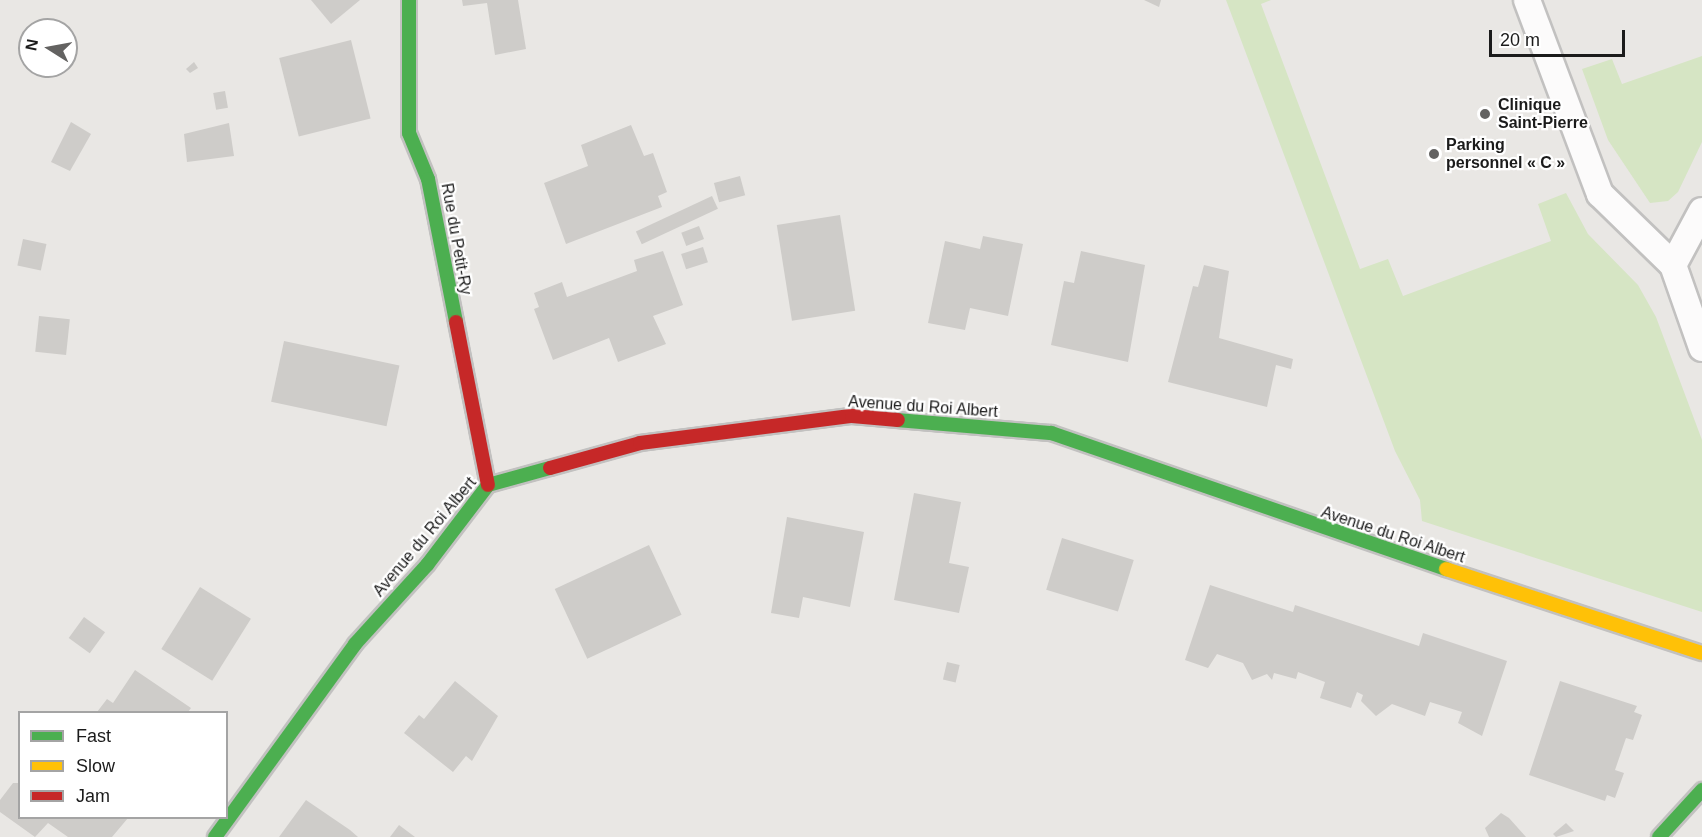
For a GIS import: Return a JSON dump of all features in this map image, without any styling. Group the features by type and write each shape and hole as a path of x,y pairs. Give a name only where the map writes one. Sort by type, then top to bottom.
{"main road":[{"name":"Rue du Petit-Ry","path":"409,0 409,133 428,179 488,484"},
{"name":"Avenue du Roi Albert","path":"228,818 355,644 427,565 488,484 640,443 852,416 1051,433 1314,527 1702,653"},
{"path":"1659,837 1702,790"},
{"name":"Avenue du Roi Albert","path":"214,837 227,819"}],"lane":[{"path":"1527,0 1600,194 1673,265 1702,348"},
{"path":"1673,265 1702,211"}],"green space":[{"path":"1226,0 1271,0 1261,4 1360,269 1388,259 1403,296 1551,241 1538,204 1566,193 1588,234 1638,285 1656,317 1702,440 1702,612 1422,521 1420,500 1395,451"},
{"path":"1702,56 1702,142 1678,192 1668,201 1650,203 1608,140 1582,69 1612,59 1622,84"}],"building":[{"path":"311,0 360,0 331,24"},
{"path":"462,0 518,0 526,49 495,55 487,3 463,6"},
{"path":"1144,0 1161,0 1159,7"},
{"path":"351,40 371,119 299,136 279,58"},
{"path":"194,62 198,68 190,73 186,69"},
{"path":"225,91 228,108 216,110 213,93"},
{"path":"71,122 91,134 70,171 51,162"},
{"path":"229,123 234,156 187,162 184,134"},
{"path":"631,125 644,156 653,153 667,192 658,196 662,207 566,244 544,183 588,166 581,145"},
{"path":"740,176 745,195 719,202 714,183"},
{"path":"712,196 718,209 642,244 636,231"},
{"path":"840,215 855,311 792,321 777,225"},
{"path":"699,226 704,239 686,246 681,233"},
{"path":"983,236 1023,244 1008,316 970,308 965,330 928,323 945,241 980,249"},
{"path":"23,239 46,244 41,270 17,265"},
{"path":"703,247 708,262 686,269 681,254"},
{"path":"663,251 683,305 653,316 666,344 618,362 609,338 553,360 534,309 539,307 534,293 562,282 567,297 637,271 634,260"},
{"path":"1081,251 1145,265 1128,362 1051,345 1064,281 1074,283"},
{"path":"1204,265 1229,271 1219,338 1293,359 1291,369 1276,365 1267,407 1168,382 1193,286 1198,287"},
{"path":"39,316 70,319 66,355 35,352"},
{"path":"284,341 399,366 387,426 271,402"},
{"path":"914,493 961,502 949,563 969,567 959,613 894,600"},
{"path":"787,517 864,532 850,607 803,597 799,618 771,613"},
{"path":"1062,538 1134,560 1118,612 1046,590"},
{"path":"649,545 682,615 587,659 555,589"},
{"path":"1210,585 1293,612 1295,605 1419,646 1423,633 1507,661 1482,736 1458,723 1462,712 1430,702 1425,716 1392,704 1376,716 1361,701 1363,695 1357,692 1351,708 1320,698 1325,682 1298,672 1296,679 1274,673 1272,680 1267,674 1252,680 1243,663 1217,654 1208,668 1185,660"},
{"path":"200,587 251,619 212,681 161,649"},
{"path":"84,617 105,632 90,653 69,638"},
{"path":"947,662 960,665 956,682 943,680"},
{"path":"135,670 191,708 189,711 98,711 107,699 113,703"},
{"path":"455,681 498,716 472,761 466,756 453,772 404,733 419,715 424,719"},
{"path":"1560,681 1637,706 1634,712 1642,715 1633,740 1626,738 1615,770 1624,773 1615,798 1607,795 1605,801 1529,775"},
{"path":"13,783 18,783 18,819 127,819 112,837 68,837 48,823 35,837 0,812 0,800"},
{"path":"306,800 350,830 358,837 279,837"},
{"path":"1501,813 1509,818 1526,837 1489,837 1485,828"},
{"path":"1566,823 1574,831 1556,837 1553,834"},
{"path":"399,825 415,837 390,837"}],"traffic: fast":[{"path":"409,0 409,133 428,179 456,322"},
{"path":"898,420 1051,433 1446,569"},
{"path":"215,837 355,644 427,565 488,485 550,468"},
{"path":"1659,837 1702,790"}],"traffic: slow":[{"path":"1446,569 1702,653"}],"traffic: jam":[{"path":"456,322 488,485"},
{"path":"550,468 640,443 852,416 898,420"}],"place":[{"name":"Clinique Saint-Pierre","path":"1485,114"},
{"name":"Parking personnel « C »","path":"1434,154"}]}
